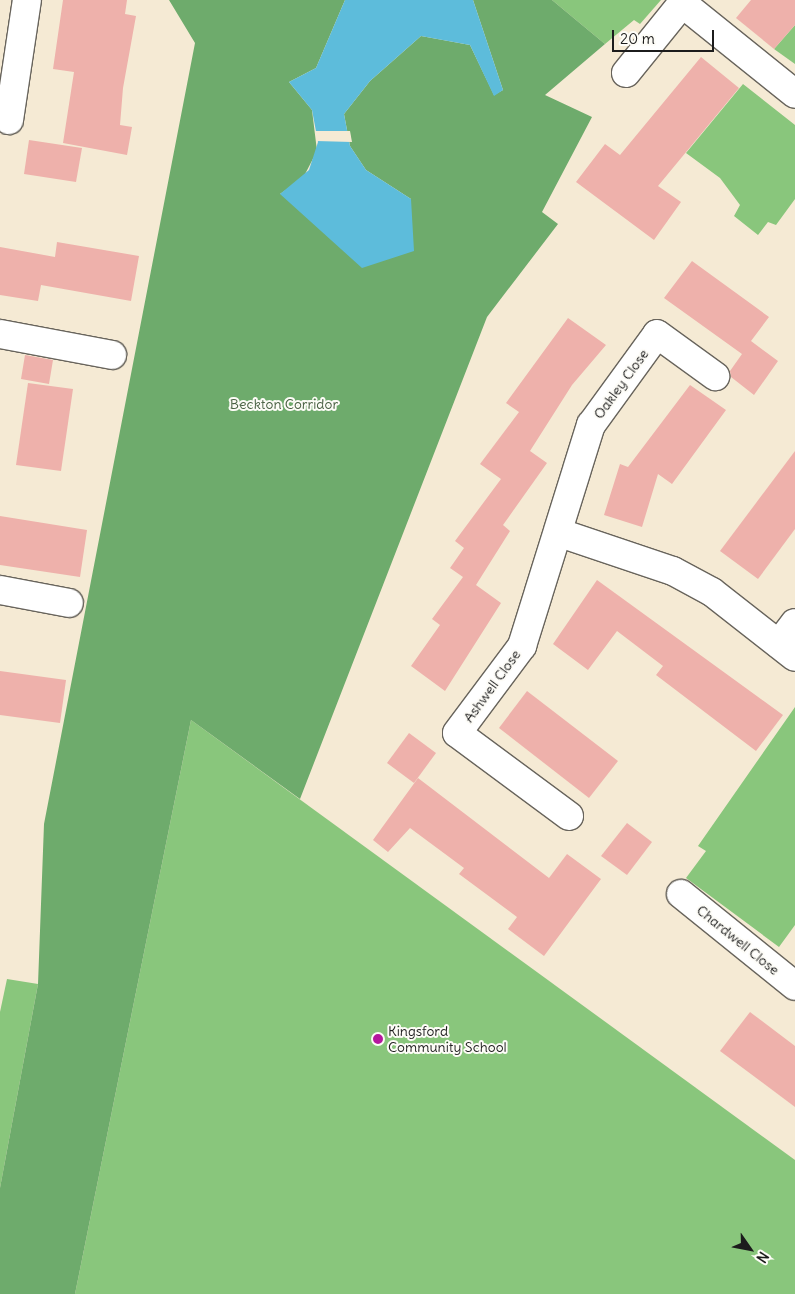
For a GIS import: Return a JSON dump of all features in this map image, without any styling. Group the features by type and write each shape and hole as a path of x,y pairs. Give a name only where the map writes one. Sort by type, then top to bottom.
{"street":[{"path":"9,120 10,40 27,0"},
{"path":"626,73 684,2 795,94"},
{"path":"0,334 112,355"},
{"name":"Oakley Close","path":"560,533 592,425 657,334 716,376"},
{"path":"560,533 673,570 712,592 790,642"},
{"name":"Ashwell Close","path":"560,533 522,646 457,733 568,816"},
{"path":"0,590 69,603"},
{"name":"Chardwell Close","path":"681,894 795,986"}],"green space":[{"name":"Beckton Corridor","path":"169,0 345,0 316,68 289,82 312,110 317,151 303,178 280,194 411,199 366,170 350,146 344,114 370,81 421,36 470,45 494,95 503,90 473,0 552,0 605,44 545,95 592,117 542,212 558,224 487,317 300,799 191,720 75,1294 0,1294 0,1188 38,984 44,824 195,43"},
{"path":"552,0 661,0 640,24 634,20 605,44"},
{"path":"795,25 795,64 774,49"},
{"path":"743,84 795,125 795,199 776,225 768,222 758,235 734,216 740,205 720,178 686,153"},
{"path":"795,707 795,925 779,947 686,878 706,851 698,846"},
{"name":"Kingsford Community School","path":"191,720 795,1160 795,1294 75,1294"},
{"path":"7,979 38,984 0,1188 0,1012"}],"water":[{"path":"345,0 473,0 503,90 494,96 470,45 421,36 370,81 344,114 350,146 366,170 411,199 414,251 362,268 280,194 309,170 318,142 312,110 289,82 316,68"}],"pier":[{"path":"316,131 350,131 352,142 316,141"}],"building":[{"path":"63,0 127,0 125,14 136,16 123,88 120,125 132,127 127,155 63,143 74,72 53,69"},
{"path":"751,0 795,0 795,25 774,49 736,18"},
{"path":"701,57 739,88 658,186 681,202 654,240 576,182 605,144 620,155"},
{"path":"29,140 82,148 76,182 24,174"},
{"path":"57,242 139,256 131,301 41,285 38,301 0,295 0,247 55,257"},
{"path":"692,261 769,317 751,341 778,361 754,395 731,377 730,371 742,354 664,298"},
{"path":"568,318 606,345 572,385 530,451 547,463 503,525 510,531 476,585 501,603 445,691 411,666 440,625 432,619 463,577 450,568 464,548 455,541 501,479 480,464 519,412 506,403"},
{"path":"25,355 53,360 49,384 21,379"},
{"path":"28,383 73,389 61,471 16,465"},
{"path":"690,385 726,410 672,484 658,474 642,527 604,515 620,464 628,467"},
{"path":"795,451 795,529 758,579 720,551"},
{"path":"0,516 87,530 80,577 0,565"},
{"path":"597,580 783,715 756,751 656,675 663,666 617,631 588,670 553,644"},
{"path":"0,671 66,680 60,723 0,715"},
{"path":"527,691 618,761 589,798 499,728"},
{"path":"409,733 436,753 414,783 387,763"},
{"path":"418,778 549,878 567,854 601,879 544,956 508,929 517,917 459,874 464,868 410,828 388,852 373,840"},
{"path":"627,823 652,842 627,875 601,856"},
{"path":"750,1012 795,1046 795,1107 720,1051"}],"place":[{"name":"Kingsford Community School","path":"378,1039"}]}
